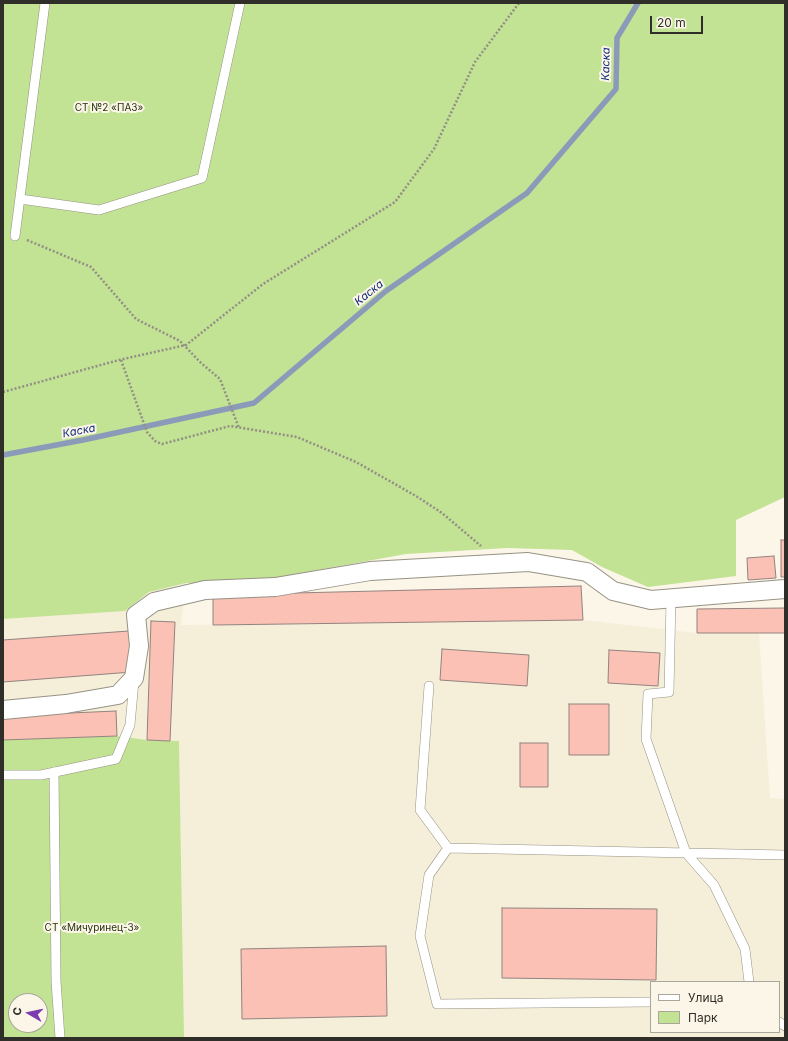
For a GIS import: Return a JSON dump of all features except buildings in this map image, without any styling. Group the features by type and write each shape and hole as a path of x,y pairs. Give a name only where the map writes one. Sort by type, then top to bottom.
{"street":[{"path":"3,710 66,704 118,695 134,678 139,646 136,615 154,602 205,590 275,587 370,571 528,562 587,572 613,591 651,600 785,589"}],"lane":[{"path":"15,236 45,3"},
{"path":"20,199 99,210 202,178 240,3"},
{"path":"671,598 668,692 648,694 646,739 686,853 714,885 745,949 749,981"},
{"path":"3,775 40,775 116,759 130,725 134,678"},
{"path":"429,686 420,810 448,848"},
{"path":"54,772 56,981 60,1038"},
{"path":"448,848 785,855"},
{"path":"448,848 429,875 420,936 437,1004 650,1002"}],"path":[{"path":"3,392 121,360 184,345 263,284 395,202 434,149 475,62 520,3"},
{"path":"15,236 91,267 136,320 180,341 201,363 220,379 239,428"},
{"path":"121,360 147,432 155,441 162,444 230,426 297,437 356,462 416,496 442,513 501,563"}],"shaded area":[{"path":"186,583 181,625 583,620 697,633 759,633 770,798 785,799 785,1038 184,1038 179,741 147,740 117,736 3,740 3,619 124,611 149,592"}],"green space":[{"name":"СТ №2 «ПАЗ»","path":"3,3 785,3 785,497 736,520 736,576 648,587 602,567 572,550 507,548 406,554 251,582 186,583 149,592 125,611 3,619"},
{"name":"СТ «Мичуринец-3»","path":"117,736 147,740 179,741 184,1038 3,1038 3,740"}],"waterway":[{"name":"Каска","path":"3,455 83,440 254,403 386,291 527,193 616,89 617,38 638,3"}]}
